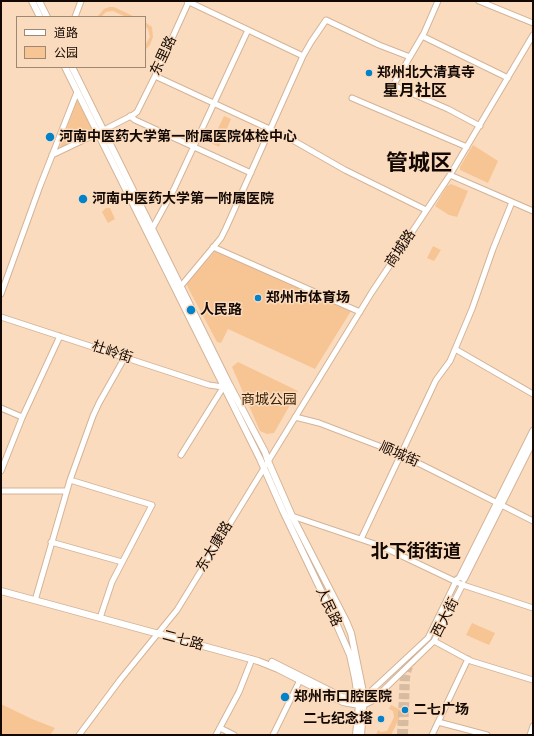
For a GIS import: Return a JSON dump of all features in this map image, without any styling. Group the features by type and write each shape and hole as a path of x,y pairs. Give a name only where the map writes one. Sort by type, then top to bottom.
{"main road":[{"path":"32,1 40,16"},
{"path":"39,1 46,16"},
{"name":"人民路","path":"65,68 181,286 329,607 350,655 361,697"},
{"name":"人民路","path":"72,68 100,132 226,386 265,452 292,516 343,615 351,633 361,697"},
{"name":"西大街","path":"461,582 533,431"},
{"name":"西大街","path":"499,503 533,441"},
{"name":"二七路","path":"1,588 101,615 159,633 269,660 342,697 361,697"},
{"name":"二七路","path":"1,591 252,659 278,669 343,702 361,705"},
{"path":"361,697 361,735"},
{"path":"356,735 361,705"}],"street":[{"path":"75,16 81,1"},
{"path":"188,1 303,56"},
{"name":"东里路","path":"52,155 137,112 155,76 188,1"},
{"path":"438,1 422,36 395,83 395,86 448,109 480,126"},
{"path":"480,1 533,23"},
{"path":"181,286 221,238 227,227 303,56 326,20 410,57"},
{"path":"152,229 174,189 248,30"},
{"name":"商城路","path":"268,461 360,312 450,175 533,35"},
{"path":"422,36 508,78"},
{"path":"155,76 289,138 345,170 426,210"},
{"path":"1,294 52,155 77,92"},
{"path":"352,98 467,147"},
{"path":"130,116 135,120 252,173"},
{"path":"450,175 533,211"},
{"path":"361,538 436,380 450,361 512,202"},
{"path":"213,247 360,312"},
{"name":"杜岭街","path":"1,317 209,385 226,386"},
{"path":"1,471 22,417 60,336"},
{"path":"455,349 533,394"},
{"path":"36,597 70,480 99,403 125,357"},
{"path":"181,455 226,386"},
{"path":"1,408 22,417"},
{"name":"顺城街","path":"295,417 308,419 400,454 533,521"},
{"name":"东太康路","path":"79,735 120,680 177,610 268,461"},
{"path":"70,480 152,505 112,582 101,615"},
{"path":"1,491 66,491"},
{"path":"292,516 361,538 461,582 533,608"},
{"path":"51,542 122,562"},
{"name":"西大街","path":"361,697 428,638 461,582"},
{"name":"西大街","path":"361,705 372,701 434,641 461,582"},
{"path":"434,641 484,666 533,680"},
{"path":"216,735 239,692 252,659"},
{"path":"432,735 468,659"},
{"path":"273,735 300,680"},
{"path":"438,722 487,735"},
{"path":"530,735 533,726"},
{"path":"220,728 234,735"}],"green space":[{"path":"114,7 133,16 124,16 113,11 106,12 102,16 98,16 104,9"},
{"path":"146,23 152,27 153,37 150,45 146,49 146,43 150,37 146,27"},
{"path":"77,100 94,133 59,150"},
{"path":"224,116 231,119 219,147 211,143"},
{"path":"473,145 498,161 488,183 460,170 460,167"},
{"path":"451,184 468,191 457,217 449,215 435,206 447,186"},
{"path":"106,208 110,208 115,219 108,223 102,212"},
{"path":"433,246 441,250 434,261 427,258"},
{"name":"郑州市体育场","path":"219,250 351,311 315,369 228,329 221,343 217,342 186,284 215,251"},
{"name":"商城公园","path":"238,362 298,391 274,433 267,434 260,431 232,367"},
{"path":"472,623 495,633 489,645 466,635"},
{"path":"1,704 55,728 50,735 1,735"},
{"path":"391,705 403,711 391,735 376,735 378,730 381,732 387,731 394,717 393,711 389,709"}],"tunnel":[{"path":"400,735 403,673 406,664 413,654"},
{"path":"405,735 407,678 409,669 413,662"}],"place":[{"name":"郑州北大清真寺","path":"369,73"},
{"name":"河南中医药大学第一附属医院体检中心","path":"50,137"},
{"name":"河南中医药大学第一附属医院","path":"83,199"},
{"name":"郑州市体育场","path":"258,298"},
{"name":"人民路","path":"191,310"},
{"name":"郑州市口腔医院","path":"285,697"},
{"name":"二七广场","path":"405,710"},
{"name":"二七纪念塔","path":"381,719"}],"district":[{"name":"星月社区","path":"415,92"},
{"name":"管城区","path":"419,164"},
{"name":"北下街街道","path":"416,552"}]}
